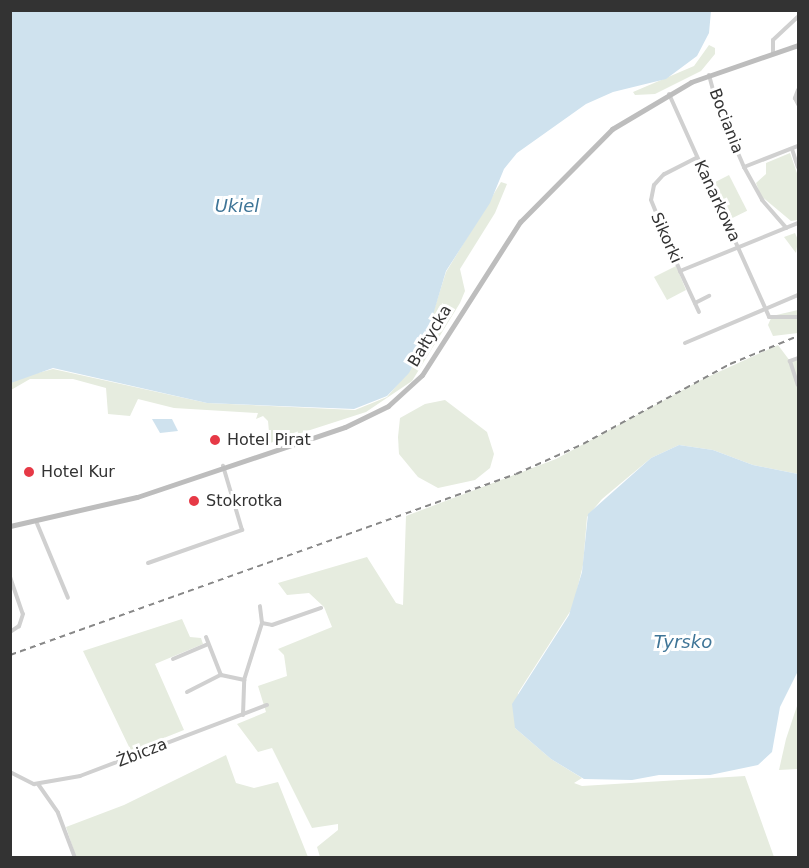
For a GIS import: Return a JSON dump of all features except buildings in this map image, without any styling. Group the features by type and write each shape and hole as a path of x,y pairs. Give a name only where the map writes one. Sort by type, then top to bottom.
{"main road":[{"name":"Bałtycka","path":"10,526 127,500 352,424 406,393 422,375 520,222 612,129 669,93 709,74 798,45"}],"street":[{"path":"772,53 773,40 798,17"},
{"name":"Bociania","path":"709,74 717,104 744,167 762,200 786,228"},
{"path":"798,90 795,98 798,104"},
{"name":"Kanarkowa","path":"669,93 764,308"},
{"name":"Bociania","path":"744,167 798,146"},
{"path":"792,149 798,167"},
{"name":"Sikorki","path":"696,158 664,174 654,185 651,200 699,312"},
{"name":"Sikorki","path":"680,271 798,223"},
{"path":"685,343 798,295"},
{"path":"695,303 709,296"},
{"path":"764,308 776,320 798,317"},
{"path":"798,358 790,361 798,385"},
{"path":"148,563 242,530 223,466"},
{"path":"36,521 68,598"},
{"path":"10,633 19,626 23,614 11,581"},
{"path":"243,714 244,680 262,623 260,606"},
{"path":"262,623 272,625 321,608"},
{"path":"206,637 221,675"},
{"path":"173,659 208,644"},
{"path":"187,692 221,675 244,680"},
{"name":"Żbicza","path":"38,784 80,777 267,705"},
{"path":"10,772 38,784 58,813 75,858"}],"shaded area":[{"path":"709,45 715,48 715,54 701,71 655,94 635,95 633,92 694,66"},
{"path":"790,153 798,176 798,220 791,221 761,196 756,183 766,174 766,163"},
{"path":"729,175 747,211 732,218 714,183"},
{"path":"501,182 507,184 495,213 460,269 465,291 460,303 412,381 366,412 270,443 268,421 263,416 256,419 258,413 174,408 138,399 130,416 108,414 106,388 73,379 30,379 11,390 10,384 18,378 53,369 207,403 355,410 387,397 418,360 446,272"},
{"path":"795,233 798,240 796,253 784,237"},
{"path":"676,266 686,290 667,300 654,277"},
{"path":"798,310 798,333 773,336 768,325 772,316"},
{"path":"778,345 790,361 798,358 798,474 753,465 713,450 679,445 651,458 602,499 587,517 583,565 573,607 518,693 515,728 551,759 582,778 574,783 582,786 745,776 774,857 320,857 317,847 338,830 338,824 312,828 272,748 258,752 237,724 266,712 258,686 287,676 284,655 278,649 332,627 324,607 309,593 287,595 278,583 367,557 396,603 403,605 406,516 556,459 701,380"},
{"path":"445,400 487,432 494,454 490,468 475,480 438,488 418,477 399,454 398,437 400,418 425,404"},
{"path":"182,619 190,637 201,638 203,644 155,664 184,730 131,751 83,651"},
{"path":"798,703 798,769 779,770 786,739"},
{"path":"226,755 236,783 254,788 278,782 308,857 76,857 66,827 124,805"}],"water":[{"name":"Ukiel","path":"11,10 711,11 709,33 697,56 666,79 613,92 586,104 517,153 504,169 490,203 446,271 424,345 409,373 387,396 354,409 207,403 53,368 11,383"},
{"path":"152,419 172,419 178,431 160,433"},
{"name":"Tyrsko","path":"679,445 713,450 753,465 798,474 798,671 780,707 772,752 758,765 710,775 659,775 632,780 584,779 551,759 515,728 512,704 569,615 582,572 588,514 651,458"}],"railway":[{"path":"10,655 516,474 583,444 730,364 798,336"}],"place":[{"name":"Hotel Pirat","path":"215,440"},
{"name":"Hotel Kur","path":"29,472"},
{"name":"Stokrotka","path":"194,501"}]}
